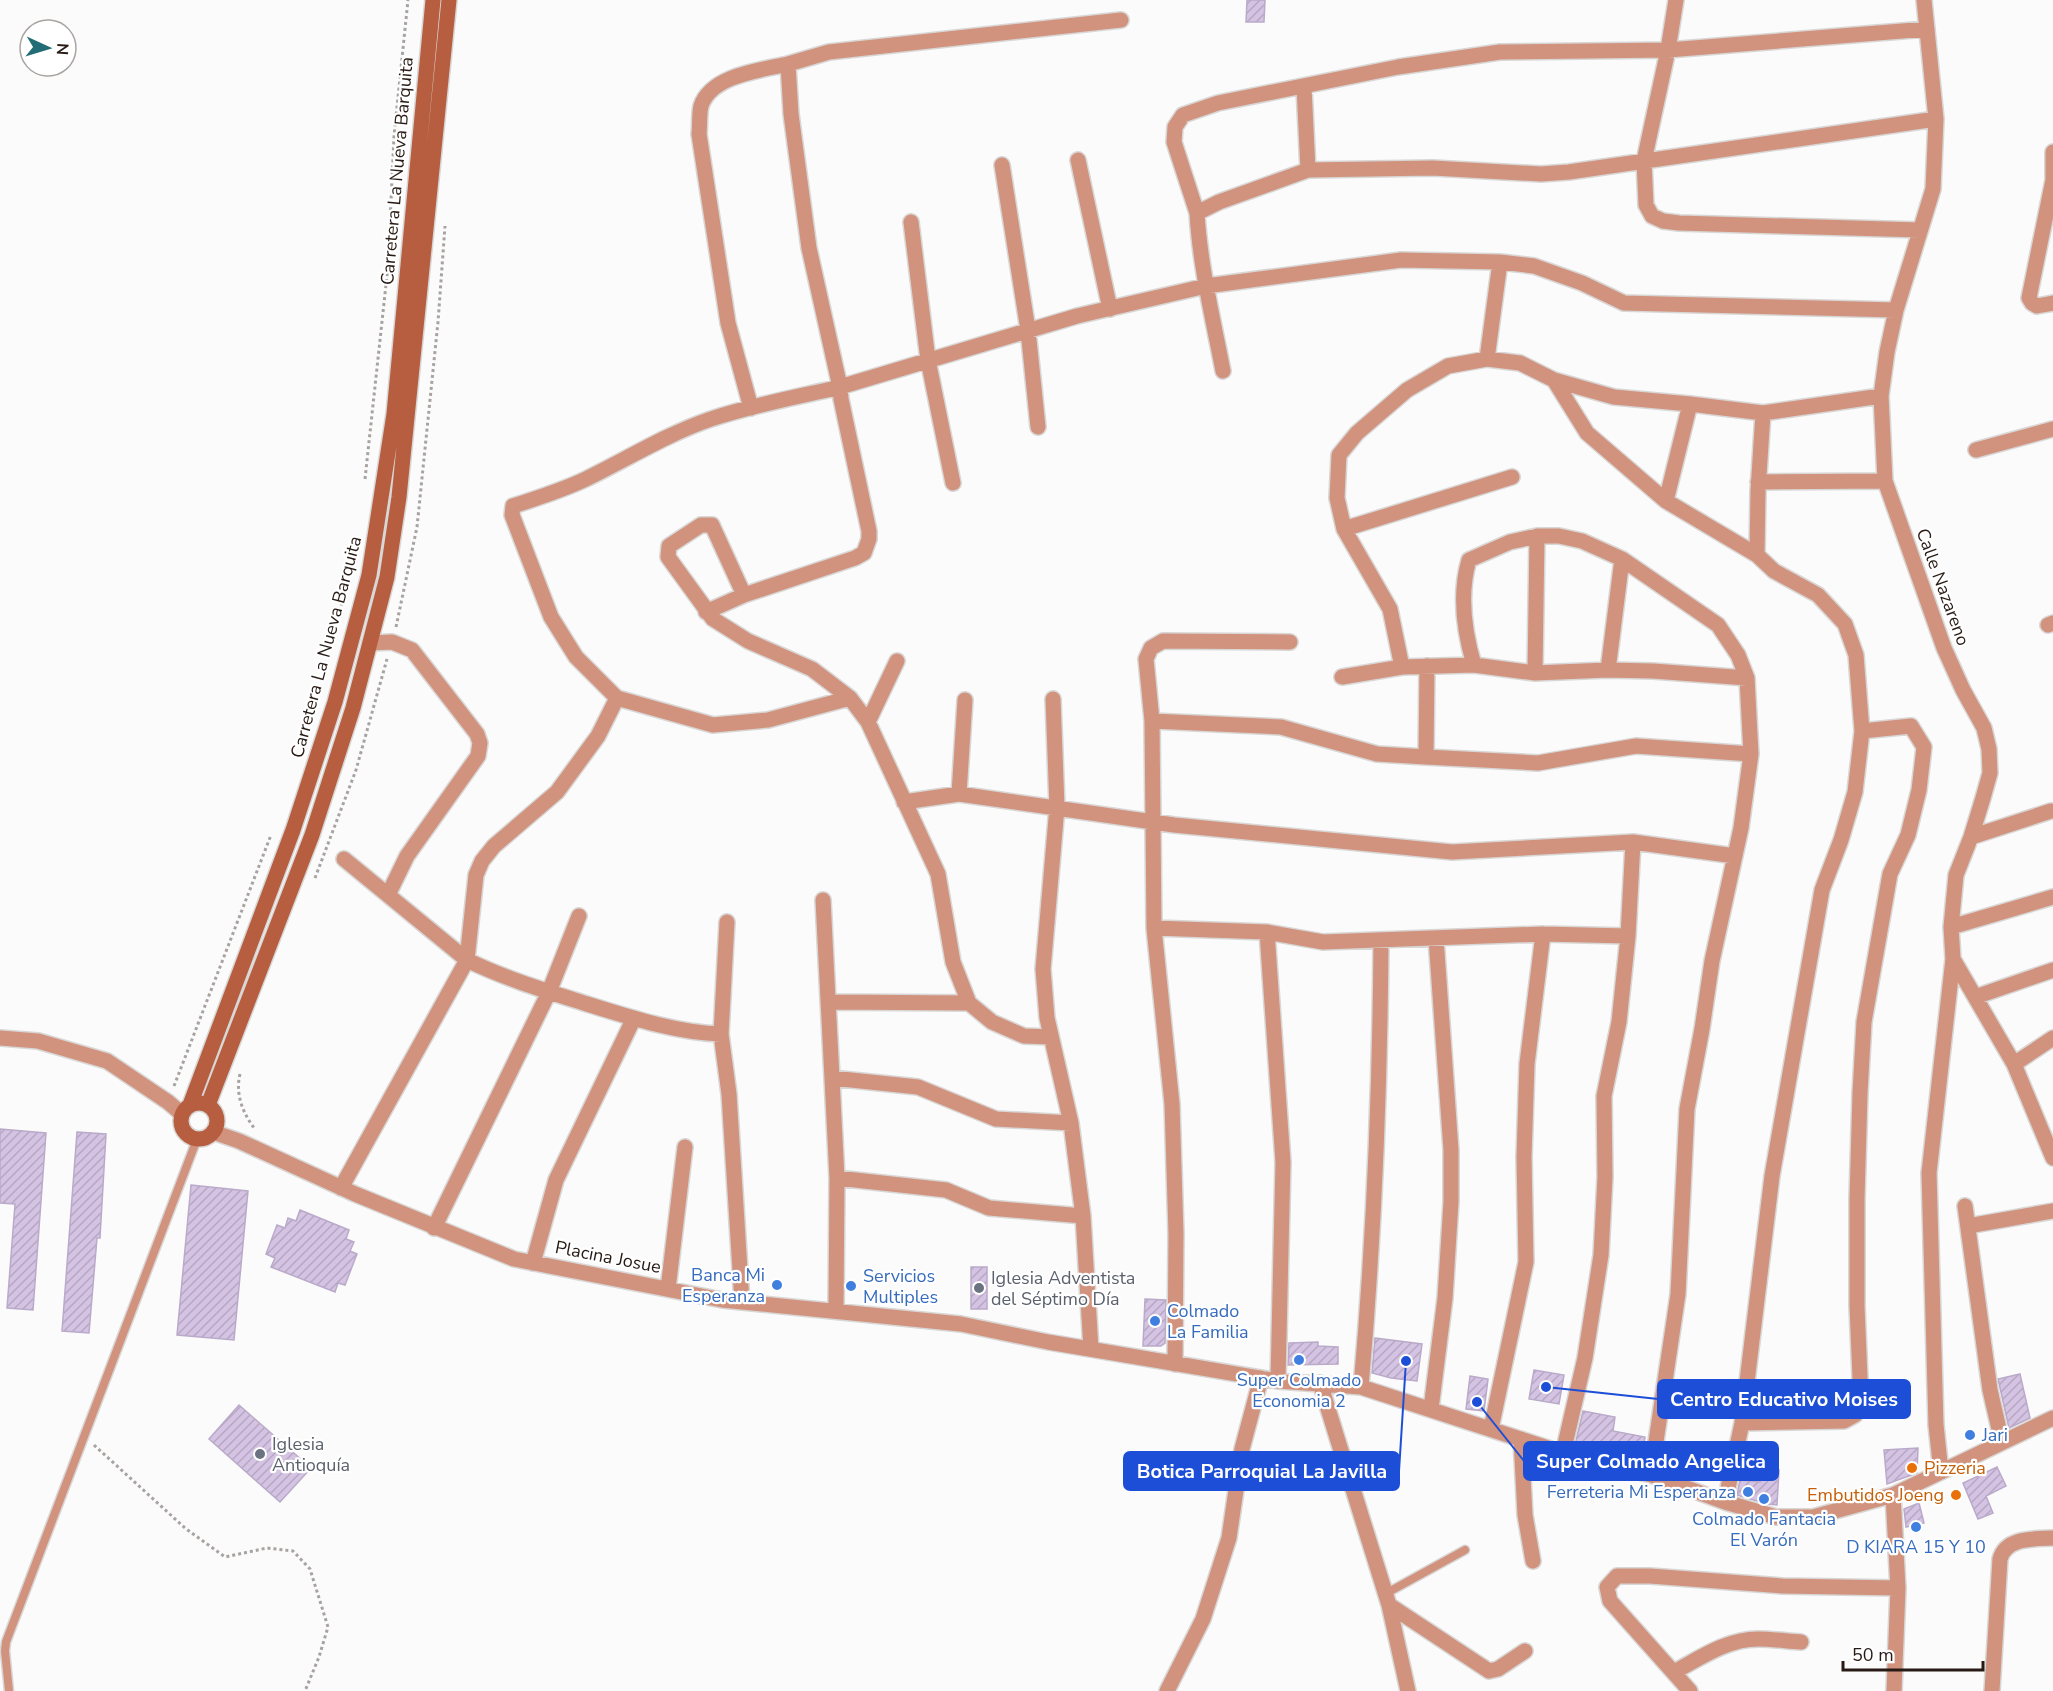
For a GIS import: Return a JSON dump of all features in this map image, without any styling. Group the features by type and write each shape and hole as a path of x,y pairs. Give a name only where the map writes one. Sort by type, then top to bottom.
{"street":[{"name":"Carretera La Nueva Barquita","path":"208,1105 312,835 353,708 387,577 399,497 401,416 433,0"},
{"name":"Carretera La Nueva Barquita","path":"186,1110 293,830 335,702 369,575 401,416 449,0"},
{"path":"1676,0 1668,50 1644,161 1646,205 1652,216 1663,221 1920,230"},
{"name":"Calle Nazareno","path":"1924,0 1936,119 1933,189 1896,310 1881,396 1885,481 1944,648 1984,728 1989,749 1989,773 1971,837 1956,875 1951,927 1953,959 2046,1122 2053,1158"},
{"path":"751,408 728,323 699,134 701,105 708,94 721,83 746,73 829,52 1121,21"},
{"path":"1223,371 1206,286 1197,213 1174,142 1173,133 1183,115 1218,103 1398,67 1500,52 1668,50 1927,29"},
{"path":"706,612 744,595 855,558 864,553 867,547 869,531 809,248 790,114 788,64"},
{"path":"1304,87 1308,170"},
{"path":"1197,213 1218,202 1308,170 1433,168 1541,174 1569,172 1936,119"},
{"path":"2053,152 2053,180 2029,297 2037,306 2053,303"},
{"path":"1078,160 1110,309"},
{"path":"1002,165 1028,330 1038,427"},
{"path":"911,222 928,360 953,483"},
{"path":"850,698 768,720 713,725 617,698 576,657 551,617 512,515 513,506 552,494 710,420 840,387 1028,330 1206,286 1401,260 1500,262 1534,266 1582,283 1624,303 1896,310"},
{"path":"1487,359 1500,262"},
{"path":"1402,667 1390,609 1344,529 1337,498 1339,455 1357,433 1407,390 1448,366 1487,359 1520,363 1554,380 1614,398 1763,413 1881,396"},
{"path":"1554,380 1587,433 1666,501 1757,555 1773,571 1818,596 1845,624 1856,655 1862,731 1856,792 1822,890 1772,1176 1742,1423 1725,1502"},
{"path":"1666,501 1690,404"},
{"path":"1757,555 1758,482 1763,413"},
{"path":"1976,450 2053,429"},
{"path":"1344,529 1512,477"},
{"path":"1758,482 1885,481"},
{"path":"744,595 712,525 701,525 669,546 668,557 713,619 748,641 812,669 850,698 868,722 938,874 953,962 969,1003 992,1023 1024,1036 1051,1037"},
{"path":"1535,673 1537,536"},
{"path":"1474,665 1467,641 1463,600 1464,577 1469,560 1510,542 1537,536 1559,536 1582,541 1622,559 1718,624 1738,655 1747,678 1751,754 1735,856 1712,961 1687,1109 1678,1294 1651,1475"},
{"path":"1608,670 1622,559"},
{"path":"1175,1364 1176,1234 1172,1104 1154,928 1152,721 1146,659 1151,648 1163,641 1290,642"},
{"path":"370,643 392,642 412,650 477,734 480,743 478,756 407,856 388,895"},
{"path":"868,722 897,661"},
{"path":"1342,677 1402,667 1474,665 1535,673 1653,670 1747,678"},
{"path":"1426,757 1427,666"},
{"path":"341,1188 467,960 476,875 483,861 494,846 557,792 598,735 617,698"},
{"path":"1053,699 1058,807 1043,969 1047,1018 1071,1123 1083,1216 1090,1349"},
{"path":"959,794 965,700"},
{"path":"1152,721 1281,727 1377,754 1426,757 1538,763 1636,746 1751,754"},
{"path":"1742,1423 1844,1421 1855,1415 1861,1402 1857,1306 1857,1199 1864,1022 1890,874 1908,835 1924,747 1911,726 1862,731"},
{"path":"904,802 959,794 1174,825 1452,852 1633,842 1735,856"},
{"path":"1971,837 2051,811"},
{"path":"1563,1453 1585,1358 1601,1255 1605,1177 1604,1096 1618,1023 1628,936 1633,842"},
{"path":"344,859 467,960 516,981 634,1018 721,1034"},
{"path":"1951,927 2053,897"},
{"path":"823,900 837,1178 836,1311"},
{"path":"435,1228 549,992 579,916"},
{"path":"727,922 721,1034 729,1094 742,1302"},
{"path":"1154,928 1267,932 1323,942 1543,934 1628,936"},
{"path":"1267,932 1283,1162 1278,1381"},
{"path":"1491,1430 1526,1262 1524,1157 1527,1064 1543,934"},
{"path":"1431,1409 1444,1298 1451,1202 1450,1150 1436,938"},
{"path":"1361,1387 1371,1252 1380,1034 1381,940"},
{"path":"1941,1472 1936,1425 1929,1173 1953,959"},
{"path":"1975,997 2053,970"},
{"path":"829,1002 969,1003"},
{"path":"533,1263 556,1180 634,1018"},
{"path":"0,1038 38,1041 107,1061 168,1102 186,1110"},
{"path":"2014,1064 2053,1038"},
{"path":"832,1078 918,1087 996,1119 1071,1123"},
{"path":"196,1103 208,1105 213,1109 217,1121 213,1132 206,1138 191,1137 183,1130 181,1120 186,1110 196,1103"},
{"name":"Placina Josue","path":"213,1132 239,1141 435,1228 514,1259 742,1302 962,1324 1090,1349 1278,1381 1361,1387 1563,1453 1651,1475 1725,1502 1776,1516 1813,1517 1893,1495 2053,1418"},
{"path":"668,1289 685,1147"},
{"path":"837,1178 946,1190 989,1208 1083,1216"},
{"path":"1965,1206 1990,1390 2002,1442"},
{"path":"1968,1226 2053,1211"},
{"path":"1167,1691 1203,1619 1229,1538 1242,1449 1261,1378"},
{"path":"1320,1383 1387,1600 1405,1688"},
{"path":"1521,1439 1526,1515 1533,1561"},
{"path":"1893,1495 1898,1588 1894,1691"},
{"path":"1992,1691 2002,1550 2009,1544 2025,1540 2053,1538"},
{"path":"1690,1691 1610,1601 1607,1587 1617,1576 1782,1586 1898,1588"},
{"path":"1387,1600 1490,1671 1498,1669 1525,1651"},
{"path":"1674,1672 1721,1646 1737,1642 1756,1638 1801,1642"}],"lane":[{"path":"9,1691 6,1641 197,1139"},
{"path":"1387,1600 1465,1550"}],"path":[{"path":"365,481 388,266 394,136 408,0"},
{"path":"313,885 356,770 392,642 417,527 429,419"},
{"path":"335,630 356,546"},
{"path":"168,1102 273,829"},
{"path":"241,1068 237,1083 239,1097 252,1125 259,1134"},
{"path":"84,1436 185,1528 225,1557 267,1548 293,1551 310,1569 328,1627 305,1691"}],"building":[{"path":"1247,0 1265,0 1264,22 1246,22"},
{"path":"0,1129 46,1133 33,1310 7,1308 15,1204 0,1203"},
{"path":"77,1132 106,1134 100,1238 97,1238 89,1333 62,1331"},
{"path":"191,1185 248,1191 234,1340 177,1335"},
{"path":"300,1210 349,1230 346,1239 354,1242 350,1251 357,1254 345,1285 338,1283 335,1292 271,1267 275,1258 266,1254 277,1225 285,1228 288,1218 296,1221"},
{"name":"Iglesia Adventista del Séptimo Día","path":"971,1267 987,1267 987,1309 971,1309"},
{"name":"Colmado La Familia","path":"1145,1299 1166,1300 1165,1343 1161,1346 1143,1346"},
{"path":"1375,1338 1422,1344 1417,1381 1372,1373"},
{"path":"1318,1342 1318,1346 1338,1347 1338,1364 1288,1365 1289,1343"},
{"path":"1534,1370 1564,1375 1559,1404 1529,1399"},
{"path":"2020,1374 2030,1418 2009,1428 1998,1379"},
{"path":"1470,1376 1488,1379 1484,1411 1466,1409"},
{"name":"Iglesia Antioquía","path":"239,1405 311,1468 280,1502 209,1439"},
{"path":"1583,1411 1615,1417 1613,1431 1645,1437 1641,1462 1575,1445"},
{"path":"1918,1448 1917,1473 1887,1484 1884,1450"},
{"path":"1997,1467 2006,1486 1986,1496 1993,1513 1978,1519 1963,1483"},
{"path":"1761,1469 1779,1470 1777,1505 1737,1495 1740,1480 1760,1482"},
{"path":"1919,1503 1924,1523 1906,1527 1904,1509"}],"place":[{"name":"Banca Mi Esperanza","path":"777,1285"},
{"name":"Servicios Multiples","path":"851,1286"},
{"name":"Iglesia Adventista del Séptimo Día","path":"979,1288"},
{"name":"Colmado La Familia","path":"1155,1321"},
{"name":"Super Colmado Economia 2","path":"1299,1360"},
{"name":"Botica Parroquial La Javilla","path":"1406,1361"},
{"name":"Centro Educativo Moises","path":"1546,1387"},
{"name":"Super Colmado Angelica","path":"1477,1402"},
{"name":"Jari","path":"1970,1435"},
{"name":"Iglesia Antioquía","path":"260,1454"},
{"name":"Pizzeria","path":"1912,1468"},
{"name":"Ferreteria Mi Esperanza","path":"1748,1492"},
{"name":"Embutidos Joeng","path":"1956,1495"},
{"name":"Colmado Fantacia El Varón","path":"1764,1499"},
{"name":"D KIARA 15 Y 10","path":"1916,1527"}]}
